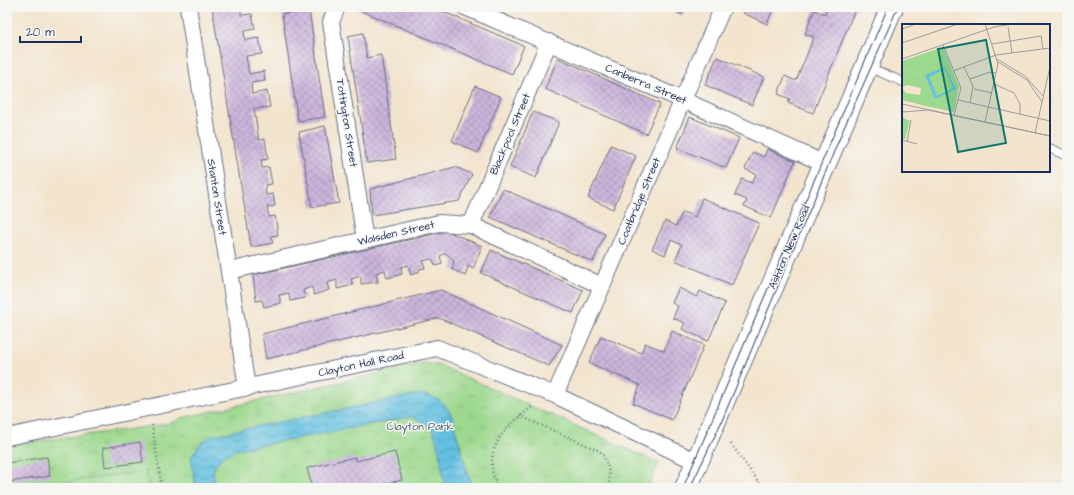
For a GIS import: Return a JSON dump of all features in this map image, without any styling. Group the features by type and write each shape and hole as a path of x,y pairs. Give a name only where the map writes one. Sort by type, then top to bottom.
{"main road":[{"name":"Ashton New Road","path":"686,488 892,7"}],"street":[{"name":"Stanton Street","path":"188,7 247,388"},
{"name":"Tottington Street","path":"337,7 331,22 365,240"},
{"name":"Canberra Street","path":"465,7 683,100 825,164"},
{"name":"Coatbridge Street","path":"552,394 602,286 723,7"},
{"name":"Blackpool Street","path":"471,225 548,42"},
{"name":"Walsden Street","path":"229,271 439,223 471,225 602,286"},
{"name":"Clayton Hall Road","path":"7,437 437,348 552,394 697,462"}],"lane":[{"path":"867,66 902,82"},
{"path":"1050,148 1067,156"}],"path":[{"path":"498,488 492,462 496,443 506,428 520,416 552,394"},
{"path":"149,408 162,488"},
{"path":"520,416 600,451 605,458 610,473 609,488"},
{"path":"731,444 764,488"}],"green space":[{"name":"Clayton Park","path":"424,363 442,366 659,463 648,488 7,488 7,445 154,426 177,421 181,418"},
{"path":"146,471 149,488 28,488 29,487"}],"water":[{"path":"420,394 430,396 442,402 451,414 472,488 445,488 439,450 435,436 432,430 425,424 411,417 235,450 223,457 216,464 213,474 215,488 196,488 191,457 202,442 214,435"}],"building":[{"path":"212,7 250,7 250,9 241,10 241,15 252,14 255,29 244,31 245,40 259,38 262,54 246,56 249,74 264,71 265,81 251,83 252,94 267,91 270,107 254,109 259,140 265,139 268,159 261,160 262,168 269,167 272,184 265,185 266,195 273,194 275,206 267,207 269,217 275,216 278,235 271,236 273,243 251,247"},
{"path":"352,7 432,7 524,46 512,74"},
{"path":"665,7 686,7 682,15"},
{"path":"745,7 774,7 767,24 743,13"},
{"path":"828,7 856,7 813,113 788,103 790,99 778,94 785,76 796,81 814,37 805,34 814,10 825,14"},
{"path":"309,10 325,117 298,121 282,14"},
{"path":"363,33 367,58 381,55 396,159 367,163 348,36"},
{"path":"717,57 764,77 752,105 705,85"},
{"path":"558,58 660,104 646,134 545,89"},
{"path":"475,86 501,97 478,153 452,141"},
{"path":"533,112 559,122 536,178 510,167"},
{"path":"690,117 739,138 726,168 677,148"},
{"path":"325,126 339,203 312,207 299,132"},
{"path":"611,145 636,156 613,209 588,198"},
{"path":"767,149 795,161 771,218 744,206 747,200 735,195 742,179 752,183 756,174 745,169 753,152 764,157"},
{"path":"455,167 472,174 459,201 372,215 370,189"},
{"path":"503,189 605,234 593,262 490,217"},
{"path":"702,198 759,223 732,285 675,260 682,245 671,240 665,255 652,249 665,221 676,226 683,212 695,217"},
{"path":"447,231 482,246 473,269 468,266 465,276 452,269 454,261 446,253 440,256 442,264 436,266 432,259 423,261 425,268 419,269 419,272 411,275 408,265 401,267 402,274 387,278 385,270 376,273 378,282 361,284 361,276 351,279 353,285 337,289 337,280 327,283 329,290 314,295 312,287 303,290 305,298 290,301 289,293 279,295 281,303 264,307 262,300 256,301 253,275"},
{"path":"491,250 583,290 573,313 481,273"},
{"path":"679,288 697,297 700,291 725,303 708,341 682,329 685,323 673,318 678,306 672,303"},
{"path":"441,290 562,345 549,366 439,318 266,359 262,334"},
{"path":"672,331 704,345 672,420 633,403 640,385 589,363 601,336 641,353 645,343 664,351"},
{"path":"140,442 143,462 105,467 103,448"},
{"path":"395,452 402,480 367,488 312,488 307,468 355,457 356,461"},
{"path":"47,457 50,476 8,482 7,463"}],"tram line":[{"path":"683,488 888,7"},
{"path":"690,488 721,423 843,130 898,7"}]}
